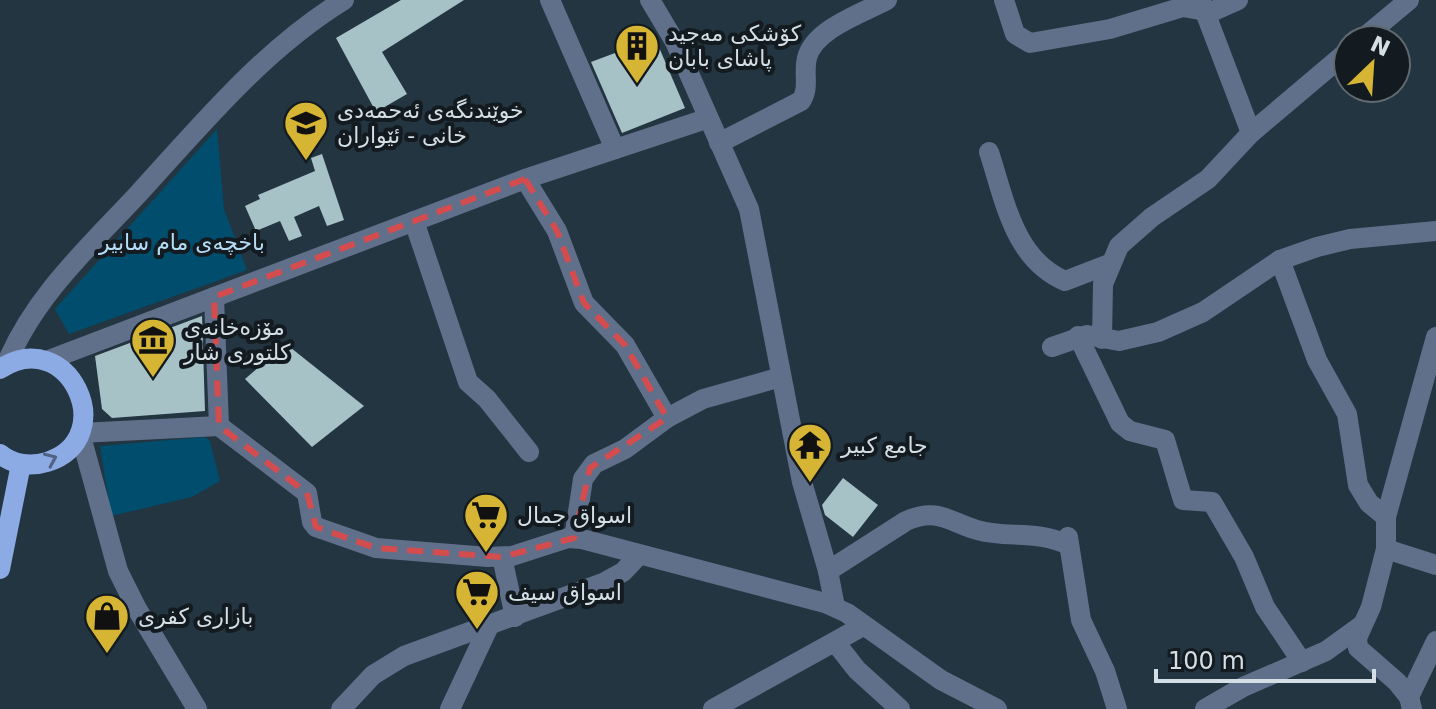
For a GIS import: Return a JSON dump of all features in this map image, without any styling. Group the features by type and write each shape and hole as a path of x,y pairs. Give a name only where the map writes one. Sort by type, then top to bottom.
{"main road":[{"path":"0,454 21,464 39,464 56,459 80,433 84,419 79,390 60,367 33,359 2,367"},
{"path":"0,569 6,518 21,464"}],"street":[{"path":"2,367 42,300 222,103 271,54 344,0"},
{"path":"550,0 615,149"},
{"path":"650,0 675,42 751,218 802,482 828,571 835,607"},
{"path":"719,143 801,101 806,92 806,61 816,41 887,0"},
{"path":"1004,0 1015,34 1030,43 1110,29 1183,7 1203,6 1214,12 1238,0"},
{"path":"1380,24 1409,0"},
{"path":"1203,6 1251,133"},
{"path":"1102,339 1103,284 1109,264 1126,239 1208,179 1251,133 1332,65"},
{"path":"46,361 525,179 706,119"},
{"path":"989,152 1014,230 1029,255 1047,273 1065,281 1109,264"},
{"path":"525,179 557,231 584,303 625,345 667,418"},
{"path":"414,221 468,382 487,399 529,452"},
{"path":"1052,347 1078,336 1127,340 1181,323 1224,299 1280,260 1350,239 1436,231"},
{"path":"1280,260 1317,360 1347,414 1358,485 1369,503 1386,517"},
{"path":"214,297 219,426"},
{"path":"1078,336 1120,423 1130,431 1165,440 1185,501 1205,499 1212,502 1244,557 1258,595 1302,662"},
{"path":"1436,337 1386,517 1386,549 1371,607 1362,625 1358,648 1410,703 1436,641"},
{"path":"574,538 582,485 590,468 640,440 667,418 715,394 781,377"},
{"path":"197,709 118,571 80,433 219,426 307,493 312,522 320,529 384,549 502,557 574,538 835,607 941,680 997,709"},
{"path":"828,571 906,521 920,517 948,516 978,530 1032,533 1068,541 1081,620 1105,671 1117,709"},
{"path":"1386,549 1436,565"},
{"path":"341,709 366,681 396,660 614,578 639,555"},
{"path":"502,557 515,617"},
{"path":"1205,709 1243,687 1326,651 1362,625"},
{"path":"450,709 489,626"},
{"path":"713,709 863,626"},
{"path":"835,642 857,670 900,709"}],"highlighted area":[{"path":"525,179 557,231 584,303 625,345 667,418 590,468 574,538 502,557 376,548 316,527 307,493 219,426 214,297"}],"green space":[{"name":"باخچەی مام سابیر","path":"217,129 224,209 247,270 69,334 55,309"},
{"path":"205,437 210,441 220,481 192,497 111,516 100,446"}],"building":[{"path":"401,0 464,0 382,52 407,94 376,112 336,38"},
{"name":"کۆشکی مەجید پاشای بابان","path":"655,38 685,108 622,133 591,62"},
{"path":"322,154 344,220 327,226 319,206 294,217 302,236 289,241 280,221 256,231 245,206 260,199 258,195 315,171 311,158"},
{"name":"مۆزەخانەی کلتوری شار","path":"202,316 205,411 112,418 102,409 95,356"},
{"path":"286,344 364,406 312,447 245,379"},
{"path":"843,478 878,505 853,537 825,515 822,505"}],"place":[{"name":"کۆشکی مەجید پاشای بابان","path":"637,85"},
{"name":"خوێندنگەی ئەحمەدی خانی - ئێواران","path":"306,162"},
{"name":"مۆزەخانەی کلتوری شار","path":"153,379"},
{"name":"جامع كبير","path":"810,484"},
{"name":"اسواق جمال","path":"486,554"},
{"name":"اسواق سيف","path":"477,631"},
{"name":"بازاری کفری","path":"107,655"}]}
